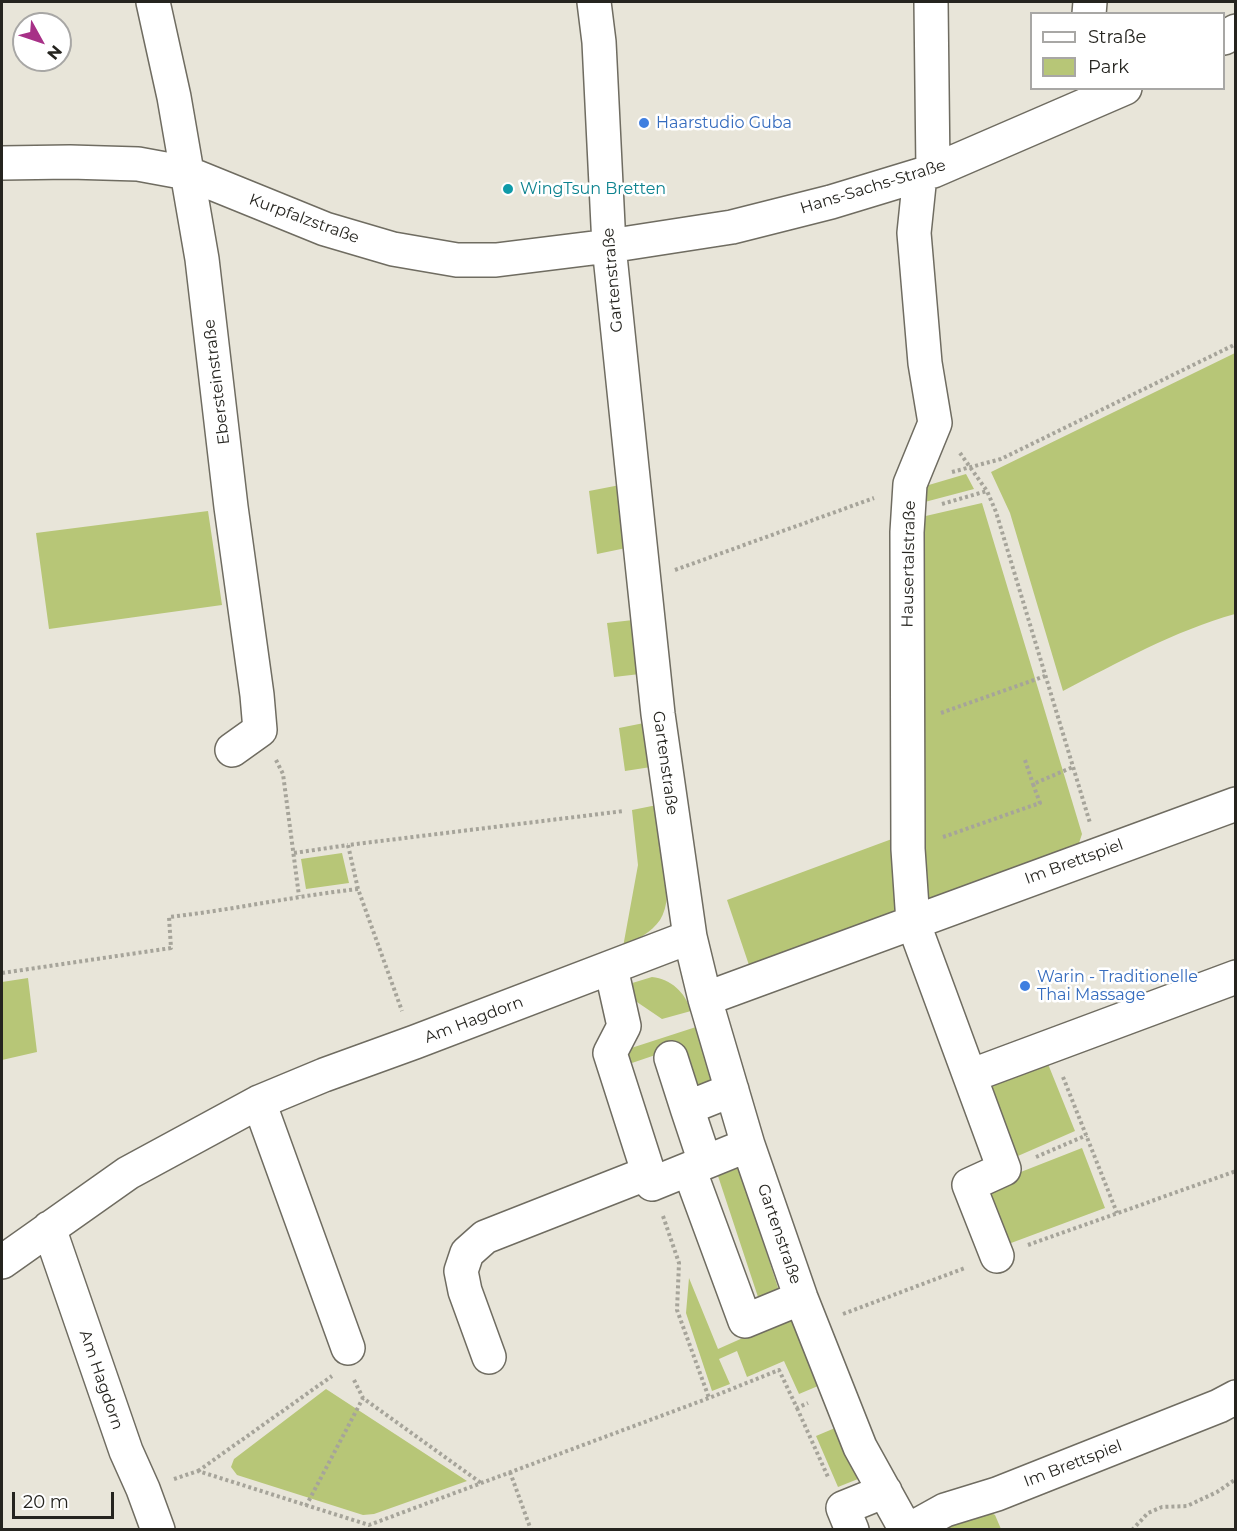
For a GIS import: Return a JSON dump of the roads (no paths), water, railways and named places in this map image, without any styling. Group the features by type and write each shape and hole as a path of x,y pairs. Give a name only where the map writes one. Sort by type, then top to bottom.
{"street":[{"name":"Ebersteinstraße","path":"153,2 174,97 202,259 230,495 256,684 260,730 232,750"},
{"name":"Gartenstraße","path":"594,2 600,65 609,246 658,714 690,937 705,999 748,1145 806,1313 860,1447 907,1530"},
{"name":"Hausertalstraße","path":"913,922 908,849 907,532 910,498 935,423 925,363 914,233 927,173 931,2"},
{"name":"Hans-Sachs-Straße","path":"609,246 732,227 831,202 927,173 1078,99 1116,90"},
{"name":"Kurpfalzstraße","path":"2,162 138,164 186,173 325,230 393,249 457,260 496,260 609,246"},
{"name":"Im Brettspiel","path":"705,999 1236,804"},
{"path":"913,922 1004,1169 969,1185 997,1256"},
{"name":"Am Hagdorn","path":"2,1262 128,1173 259,1102 324,1075 690,937"},
{"path":"611,968 624,1026 610,1053 650,1179"},
{"path":"970,1076 1236,977"},
{"path":"671,1058 687,1108 697,1166 745,1321 806,1313"},
{"path":"687,1108 732,1090"},
{"path":"259,1102 343,1360"},
{"path":"489,1356 465,1291 461,1271 467,1253 485,1237 650,1179 697,1166 748,1145"},
{"name":"Am Hagdorn","path":"49,1228 126,1451 158,1530"},
{"name":"Im Brettspiel","path":"907,1530 945,1510 997,1494 1219,1406 1236,1397"},
{"path":"847,1519 885,1491"}],"place":[{"name":"Haarstudio Guba","path":"644,123"},
{"name":"WingTsun Bretten","path":"508,189"},
{"name":"Warin - Traditionelle Thai Massage","path":"1025,986"}]}
